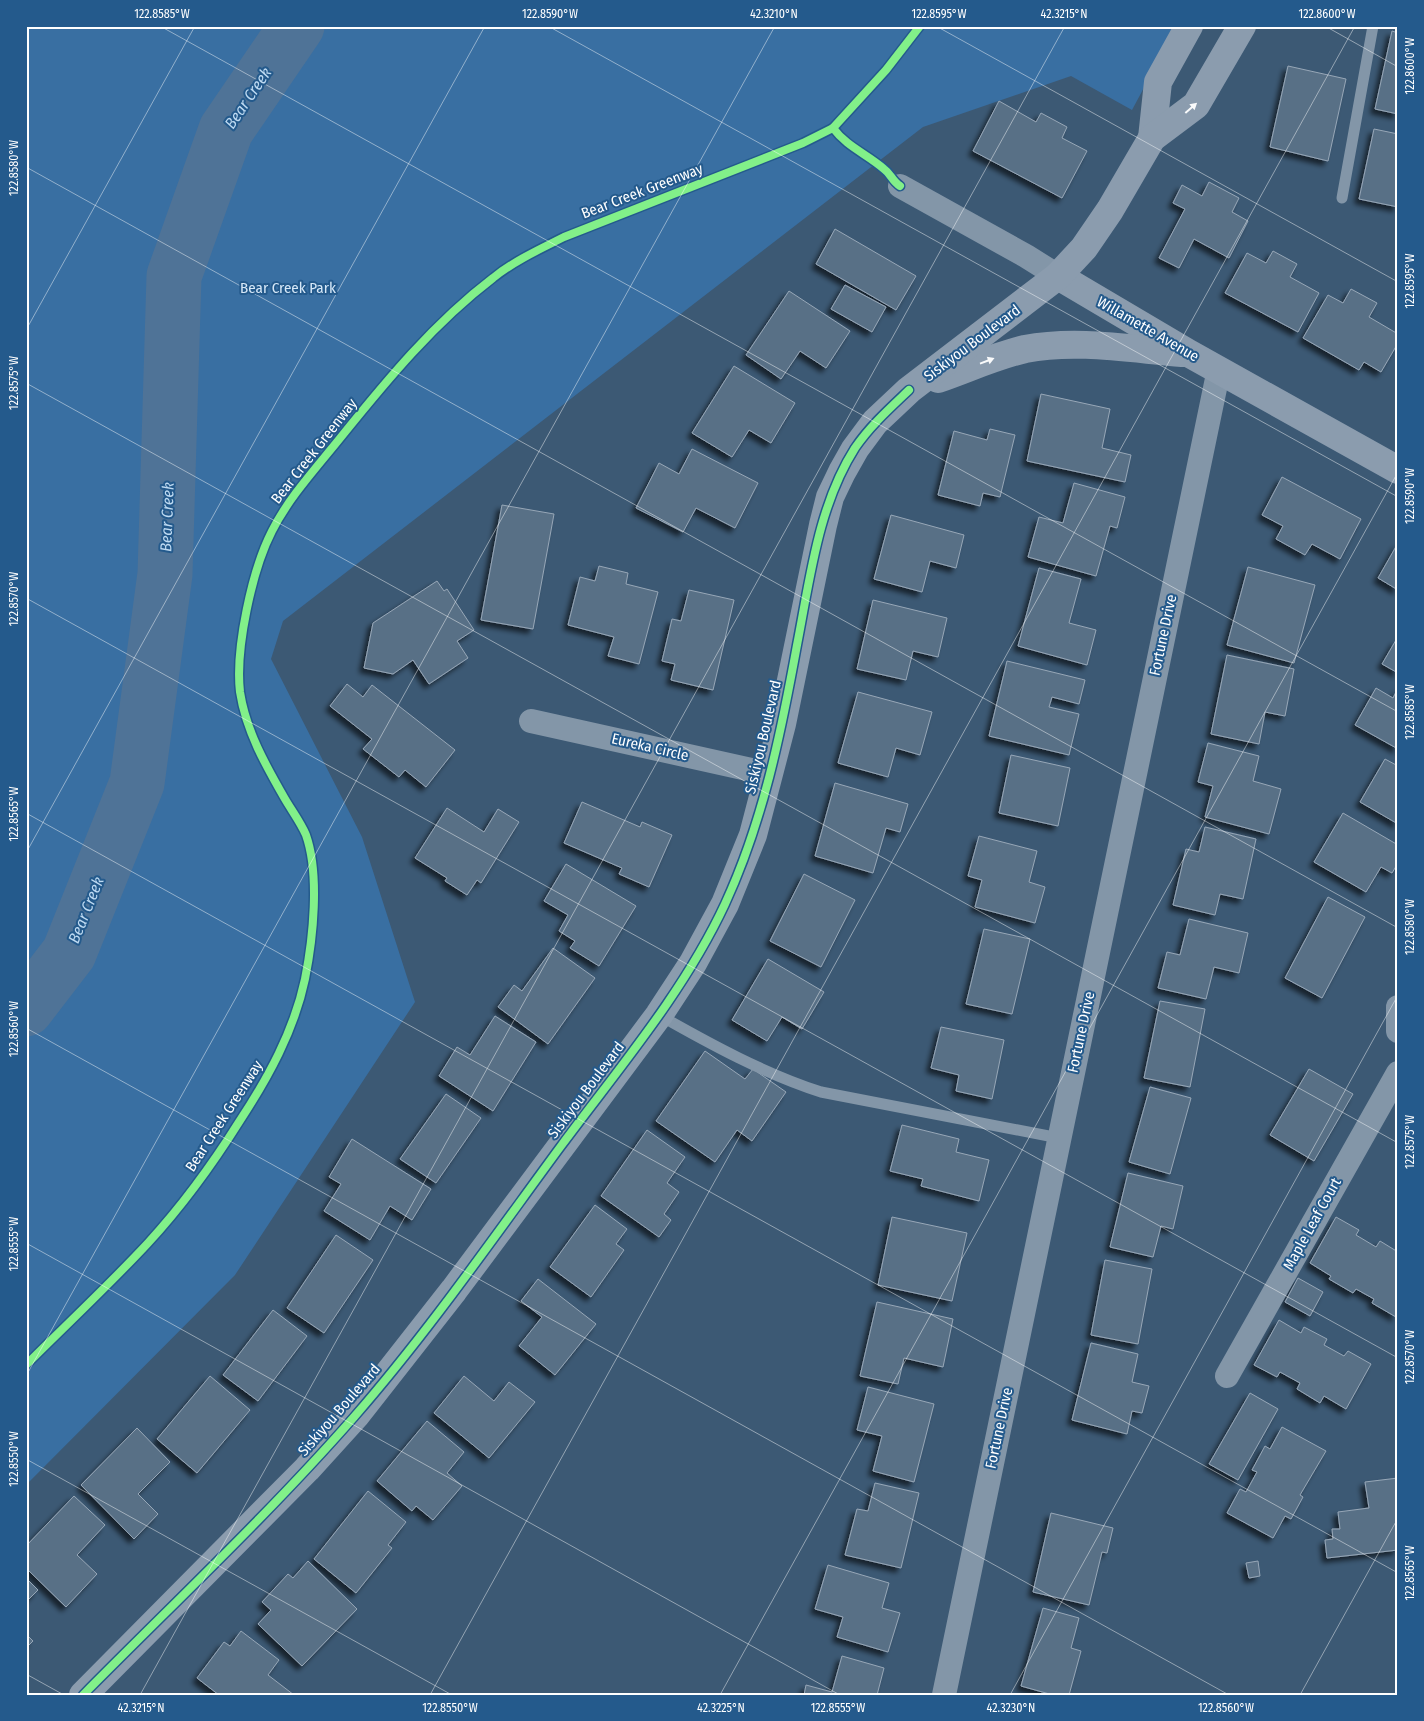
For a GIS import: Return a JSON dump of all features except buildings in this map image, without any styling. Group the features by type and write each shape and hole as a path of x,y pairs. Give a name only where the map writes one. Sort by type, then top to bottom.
{"street":[{"name":"Siskiyou Boulevard","path":"1152,138 1158,82 1189,26"},
{"name":"Siskiyou Boulevard","path":"84,1695 307,1469 356,1415 454,1290 659,1015 693,963 725,904 753,835 782,724 811,573 830,497 855,449 875,422 909,390 1058,276 1084,248 1110,210 1152,138 1196,105 1242,26"},
{"name":"Willamette Avenue","path":"900,186 1190,354 1398,470"},
{"path":"909,390 1003,355 1046,346 1104,346 1190,354"},
{"name":"Fortune Drive","path":"944,1695 1219,369"},
{"name":"Eureka Circle","path":"531,721 770,774"},
{"path":"1398,1008 1398,1031"},
{"name":"Maple Leaf Court","path":"1227,1376 1398,1073"}],"lane":[{"path":"1342,198 1373,26"},
{"path":"659,1015 689,1032 796,1084 821,1092 1059,1138"}],"green space":[{"name":"Bear Creek Park","path":"26,26 1177,26 1132,110 1071,76 923,127 283,621 271,659 362,837 415,1002 235,1275 26,1485"}],"waterway":[{"name":"Bear Creek","path":"26,1009 69,953 137,783 165,574 174,276 226,130 297,26"}],"cycle path":[{"name":"Bear Creek Greenway","path":"26,1365 148,1243 196,1185 229,1138 270,1071 287,1035 300,998 308,963 313,926 314,888 310,851 304,830 271,774 252,734 243,706 239,674 243,632 252,588 265,547 287,506 358,416 412,353 471,295 501,272 564,237 803,143 833,128 886,70 920,26"},
{"path":"833,128 844,140 878,164 900,186"},
{"path":"83,1695 289,1488 382,1384 409,1351 628,1058 690,968 725,904 750,841 760,809 777,744 811,569 832,494 842,470 855,448 880,418 909,390"}]}
